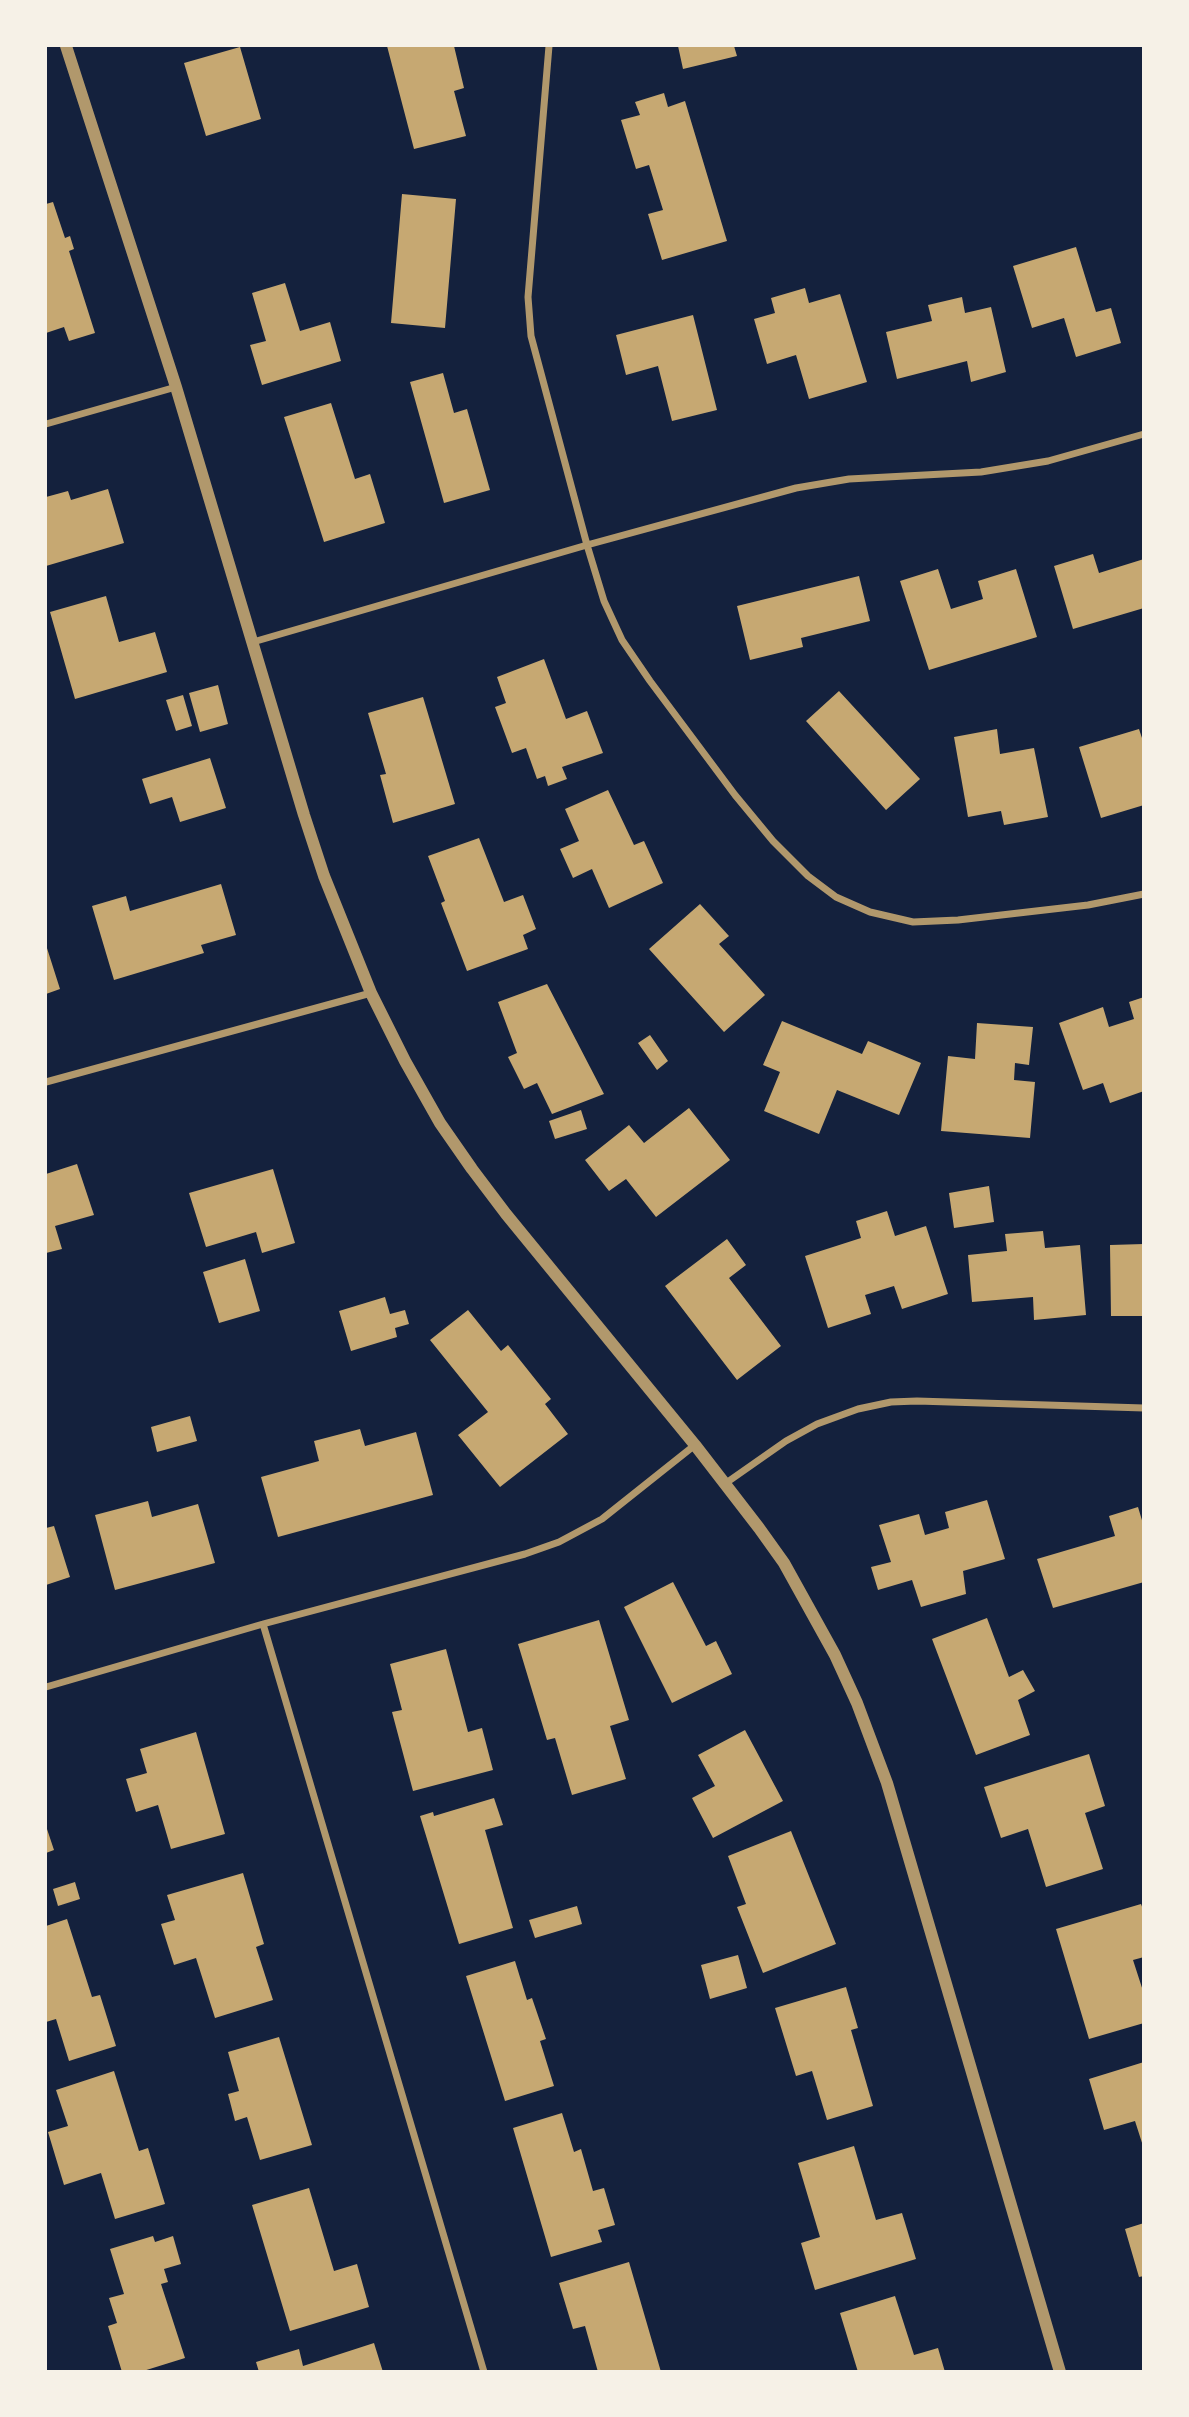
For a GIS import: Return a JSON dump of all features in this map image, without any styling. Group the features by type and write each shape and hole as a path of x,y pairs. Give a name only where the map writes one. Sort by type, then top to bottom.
{"street":[{"path":"66,46 176,387 324,876 371,993 440,1123 472,1169 726,1483 784,1563 835,1655 887,1783 1060,2371"},
{"path":"549,46 528,297 531,336 587,545 604,601 622,640 735,794 773,841 808,876 836,897 870,912 913,922 958,920 1088,905 1143,894"},
{"path":"46,424 176,387"},
{"path":"253,642 587,545 796,488 849,479 981,472 1048,461 1143,434"},
{"path":"46,1082 371,993"},
{"path":"726,1483 786,1441 817,1424 858,1409 891,1402 1143,1408"},
{"path":"46,1687 558,1542 602,1519 695,1445"},
{"path":"263,1624 484,2371"}],"building":[{"path":"387,46 454,46 464,88 454,91 466,136 414,149"},
{"path":"678,46 734,46 737,56 683,69"},
{"path":"240,47 261,119 206,136 184,63"},
{"path":"664,93 668,107 685,101 727,241 662,260 648,214 663,210 649,165 636,169 621,120 640,115 635,102"},
{"path":"402,194 456,199 445,328 391,323"},
{"path":"53,202 65,238 70,236 74,249 69,251 95,333 69,341 64,327 46,333 46,204"},
{"path":"1076,247 1096,312 1111,308 1121,343 1076,357 1064,318 1032,328 1013,266"},
{"path":"285,283 300,331 330,322 341,361 262,385 250,345 266,341 252,293"},
{"path":"805,288 809,303 840,294 867,382 809,399 796,355 767,364 754,319 775,313 771,298"},
{"path":"962,297 965,313 991,307 1006,372 971,382 967,361 897,379 886,332 932,321 928,305"},
{"path":"693,315 717,410 672,421 658,366 626,375 616,335"},
{"path":"443,373 454,413 467,409 490,490 444,503 410,382"},
{"path":"331,403 355,479 370,474 385,523 324,542 284,417"},
{"path":"108,489 124,543 46,566 46,497 68,491 71,500"},
{"path":"1093,554 1099,573 1144,559 1144,608 1073,629 1054,566"},
{"path":"938,569 951,609 983,599 978,581 1016,569 1037,637 929,670 900,581"},
{"path":"859,576 870,621 801,638 803,647 750,660 737,606"},
{"path":"106,596 119,642 155,632 167,672 75,699 50,612"},
{"path":"544,659 566,719 587,711 603,753 562,767 567,779 548,786 545,776 537,779 526,748 512,753 495,707 506,703 497,677"},
{"path":"218,685 228,724 200,732 189,693"},
{"path":"839,691 920,779 886,810 806,721"},
{"path":"183,695 192,726 176,731 166,700"},
{"path":"423,697 455,804 393,823 380,775 386,774 368,713"},
{"path":"997,729 1000,754 1034,748 1048,817 1004,825 1001,811 968,817 954,737"},
{"path":"1139,729 1144,744 1144,805 1101,818 1079,747"},
{"path":"210,758 226,808 180,822 172,797 150,804 142,779"},
{"path":"608,790 634,845 644,841 663,883 609,908 592,869 573,878 560,849 579,841 565,809"},
{"path":"479,838 504,902 523,895 536,929 523,935 528,949 467,971 441,903 445,901 428,856"},
{"path":"221,884 236,935 201,945 204,953 114,980 92,906 126,896 130,911"},
{"path":"700,904 729,936 719,944 765,995 724,1032 649,949"},
{"path":"46,945 60,989 46,994"},
{"path":"547,984 604,1094 552,1114 537,1083 524,1089 508,1057 517,1053 498,1002"},
{"path":"1144,997 1144,1091 1110,1103 1103,1083 1083,1090 1059,1023 1103,1007 1109,1027 1134,1019 1129,1002"},
{"path":"782,1021 862,1054 868,1041 921,1063 899,1115 837,1090 819,1134 764,1111 780,1072 763,1065"},
{"path":"977,1023 1033,1027 1029,1065 1015,1063 1014,1080 1035,1082 1030,1138 941,1131 948,1056 975,1059"},
{"path":"650,1035 668,1061 657,1070 638,1043"},
{"path":"689,1108 730,1160 656,1217 626,1179 609,1191 585,1160 629,1125 644,1143"},
{"path":"581,1110 587,1129 555,1139 549,1121"},
{"path":"77,1164 94,1215 55,1226 62,1249 46,1253 46,1174"},
{"path":"273,1169 295,1243 262,1253 256,1232 206,1247 189,1193"},
{"path":"989,1186 994,1222 954,1228 949,1193"},
{"path":"887,1211 895,1236 926,1226 948,1294 902,1309 894,1286 865,1295 871,1314 828,1328 805,1256 861,1238 856,1221"},
{"path":"1043,1231 1045,1248 1080,1245 1086,1315 1034,1320 1033,1297 972,1302 968,1255 1007,1251 1005,1234"},
{"path":"727,1239 746,1265 729,1278 781,1346 737,1380 665,1286"},
{"path":"1144,1244 1144,1316 1111,1316 1110,1245"},
{"path":"245,1259 260,1311 219,1323 203,1272"},
{"path":"385,1297 390,1314 405,1310 409,1324 395,1328 397,1337 351,1351 339,1311"},
{"path":"468,1310 501,1351 508,1345 551,1399 545,1404 568,1434 500,1487 458,1435 488,1412 430,1340"},
{"path":"190,1416 197,1441 157,1452 151,1427"},
{"path":"360,1429 365,1446 416,1432 433,1495 278,1537 261,1477 319,1461 314,1441"},
{"path":"987,1500 1005,1559 963,1571 966,1594 921,1607 912,1580 878,1590 871,1567 891,1562 879,1525 919,1514 925,1535 949,1528 945,1512"},
{"path":"148,1501 152,1517 198,1504 215,1563 115,1590 95,1515"},
{"path":"1138,1507 1144,1527 1144,1582 1053,1608 1037,1559 1115,1536 1109,1516"},
{"path":"54,1526 70,1577 46,1585 46,1528"},
{"path":"673,1582 706,1646 716,1641 732,1674 672,1703 624,1607"},
{"path":"987,1618 1009,1677 1023,1670 1035,1691 1018,1700 1030,1735 976,1755 932,1639"},
{"path":"599,1620 629,1720 610,1726 626,1779 572,1795 555,1738 547,1740 518,1644"},
{"path":"446,1649 468,1732 482,1728 493,1770 413,1791 392,1712 402,1710 390,1664"},
{"path":"745,1730 783,1801 713,1838 692,1798 715,1786 698,1755"},
{"path":"196,1732 225,1834 171,1849 158,1805 136,1812 126,1779 147,1773 140,1749"},
{"path":"1089,1754 1105,1806 1085,1813 1103,1869 1046,1887 1028,1829 1001,1838 984,1787"},
{"path":"494,1798 503,1825 485,1830 513,1928 459,1944 420,1816 433,1812 434,1816"},
{"path":"46,1826 54,1850 46,1853"},
{"path":"791,1831 836,1944 763,1973 737,1907 746,1904 728,1856"},
{"path":"243,1873 264,1944 256,1947 273,2000 215,2018 196,1958 174,1965 161,1924 175,1920 167,1895"},
{"path":"75,1882 80,1899 58,1906 53,1889"},
{"path":"1141,1904 1144,1912 1144,1957 1133,1960 1144,1994 1144,2023 1089,2039 1056,1929"},
{"path":"577,1906 582,1924 535,1938 529,1920"},
{"path":"67,1919 92,1997 100,1995 116,2046 69,2061 56,2019 46,2022 46,1926"},
{"path":"738,1955 747,1988 710,1999 701,1965"},
{"path":"515,1961 527,2000 532,1998 546,2039 540,2041 554,2086 505,2101 466,1976"},
{"path":"846,1987 858,2028 851,2030 873,2106 827,2120 812,2071 796,2076 775,2008"},
{"path":"279,2037 312,2145 260,2160 247,2117 235,2121 228,2094 239,2091 228,2052"},
{"path":"1144,2062 1143,2146 1135,2121 1104,2130 1089,2079"},
{"path":"114,2071 139,2151 148,2148 165,2204 115,2219 101,2173 64,2185 48,2132 68,2126 56,2090"},
{"path":"562,2113 574,2152 581,2149 593,2191 604,2188 615,2225 598,2230 602,2242 551,2257 513,2128"},
{"path":"854,2146 876,2220 902,2213 916,2259 815,2290 801,2243 820,2237 798,2163"},
{"path":"309,2188 334,2271 357,2264 369,2307 290,2331 252,2205"},
{"path":"1144,2223 1144,2276 1139,2277 1125,2229"},
{"path":"153,2236 155,2242 173,2236 181,2264 164,2269 168,2282 161,2284 185,2358 140,2372 122,2372 108,2326 117,2323 109,2298 124,2294 110,2249"},
{"path":"629,2262 661,2372 598,2372 585,2326 573,2329 559,2283"},
{"path":"895,2296 914,2355 938,2348 945,2372 858,2372 840,2313"},
{"path":"374,2343 383,2372 259,2372 256,2362 299,2349 303,2366"}]}
